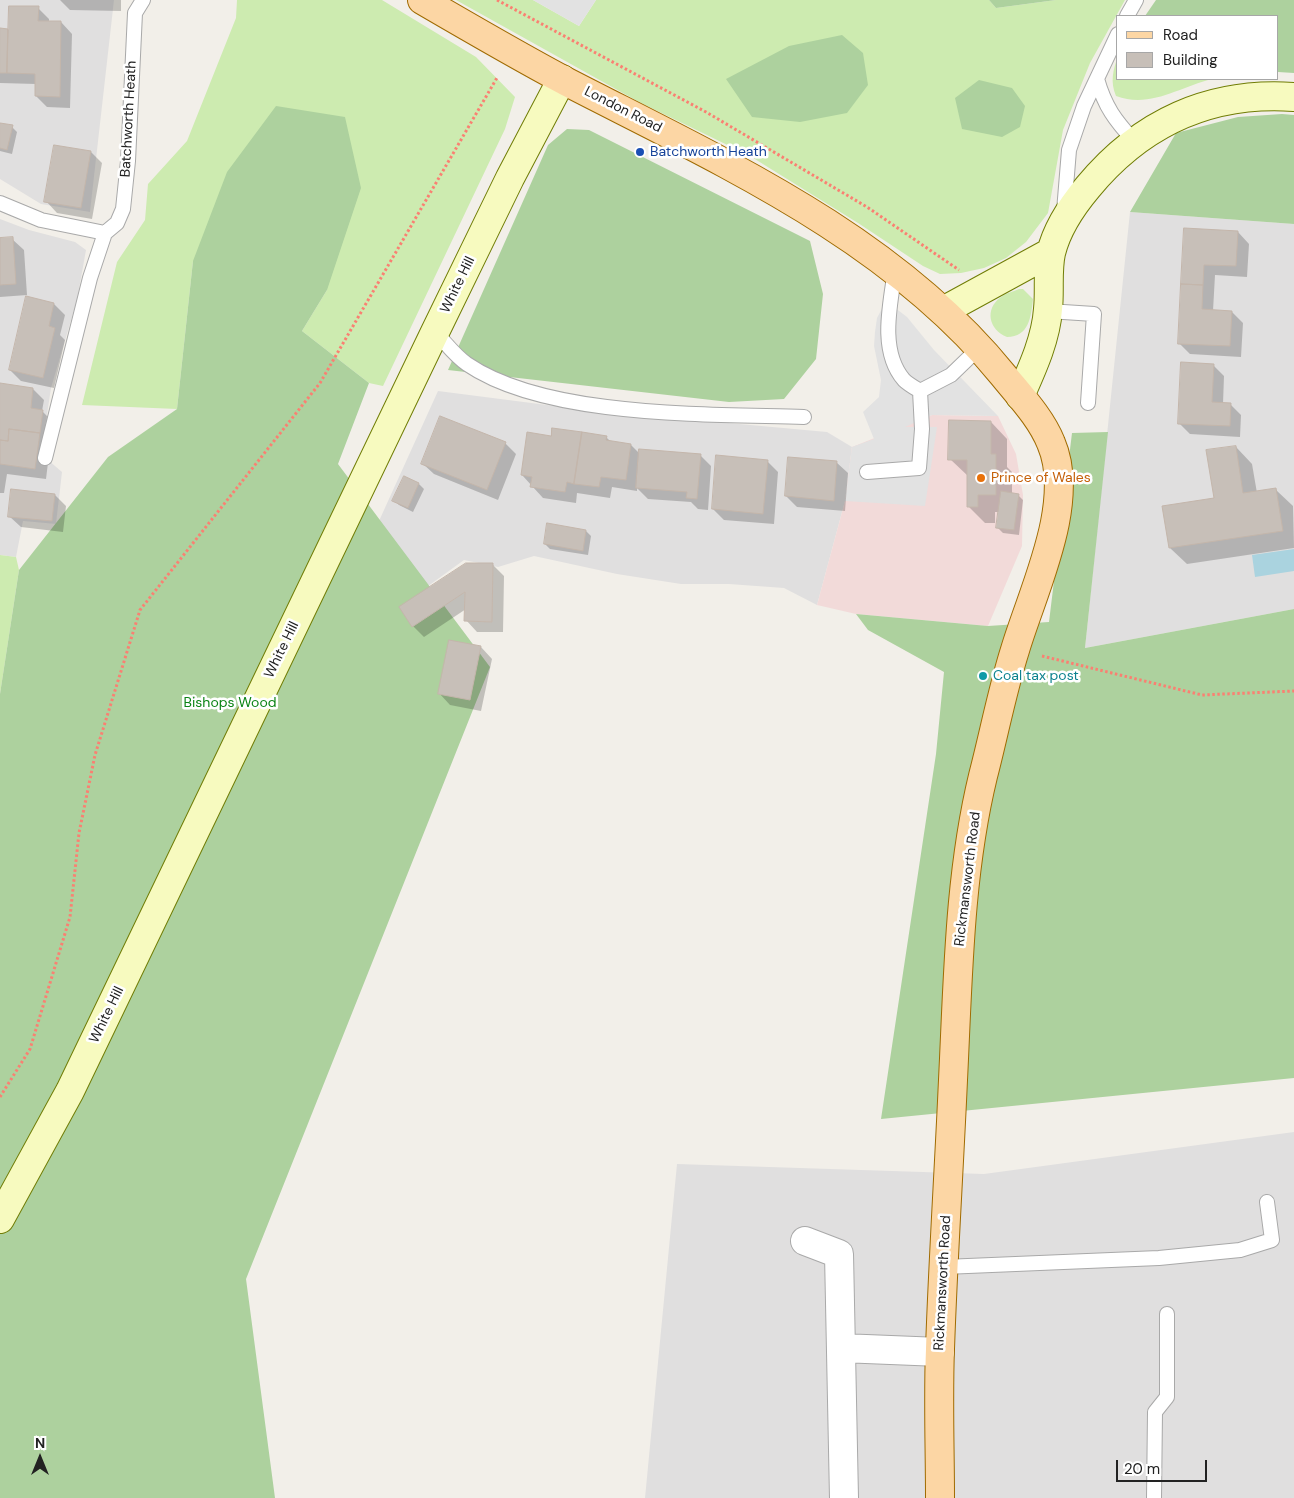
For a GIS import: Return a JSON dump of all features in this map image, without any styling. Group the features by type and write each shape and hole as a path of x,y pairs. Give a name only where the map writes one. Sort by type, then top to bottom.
{"main road":[{"name":"London Road","path":"422,0 562,79 736,168 837,229 895,271 944,311"},
{"name":"Rickmansworth Road","path":"940,1498 940,1352 961,910 978,799 1015,649 1038,589 1051,542 1058,491 1054,448 1044,428 980,347 944,311"}],"street":[{"name":"White Hill","path":"0,1219 70,1091 435,332 510,178 562,79"},
{"path":"1020,396 1034,364 1048,311 1051,252 1064,220 1108,163 1134,141 1162,123 1187,111 1216,102 1274,96 1294,97"},
{"path":"944,311 1051,252"},
{"path":"805,1241 839,1254 844,1498"},
{"path":"841,1348 940,1352"}],"lane":[{"name":"Batchworth Heath","path":"45,458 90,278 105,233 116,223 124,209 135,12 143,0"},
{"path":"1128,15 1136,0"},
{"path":"1064,220 1069,150 1084,106 1116,38"},
{"path":"1097,79 1102,97 1113,118 1134,141"},
{"path":"0,203 41,220 105,233"},
{"path":"895,271 888,319 892,355 904,380 920,391"},
{"path":"1048,311 1094,314 1088,403"},
{"path":"435,332 466,363 496,380 537,393 599,406 804,418"},
{"path":"920,391 951,376 980,347"},
{"path":"867,472 920,468 922,429 920,391"},
{"path":"944,1267 1159,1258 1240,1250 1272,1240 1267,1202"},
{"path":"1154,1498 1155,1412 1167,1397 1167,1314"}],"path":[{"path":"497,0 533,20"},
{"path":"0,1097 30,1049 70,917 79,833 95,755 140,610 320,383 503,68"},
{"path":"1037,655 1202,695 1294,691"}],"shaded area":[{"path":"0,0 114,0 90,212 41,204 0,179"},
{"path":"533,0 596,0 579,26"},
{"path":"1130,212 1294,224 1294,609 1085,648"},
{"path":"0,219 29,230 75,242 86,250 77,300 51,388 41,454 62,472 56,524 23,521 16,557 0,555"},
{"path":"886,301 907,317 934,350 998,416 932,415 905,427 937,427 925,506 845,501 852,447 874,439 863,412 879,397 881,380 874,346 875,332 877,318"},
{"path":"438,391 586,410 827,432 852,447 845,501 817,605 784,588 729,584 681,584 617,574 534,556 498,567 464,560 395,610 374,532"},
{"path":"932,415 998,416 1016,454 1023,495 1022,546 988,626 856,614 817,605 845,501 852,447"},
{"path":"1294,1132 1294,1498 645,1498 677,1164 984,1174"}],"green space":[{"path":"237,0 382,0 476,57 515,97 505,129 383,386 369,383 302,331 327,290 193,261 177,409 82,405 117,262 145,220 148,184 187,141 236,18"},
{"path":"456,0 533,0 579,26 596,0 989,0 996,8 1056,0 1125,0 1090,63 1063,130 1048,213 1026,242 1006,258 984,268 961,273 940,274 923,266 750,156 639,102"},
{"path":"989,0 1056,0 996,8"},
{"path":"1156,0 1294,0 1294,73 1279,72 1279,15 1146,15"},
{"path":"842,35 863,53 868,85 847,113 800,122 752,117 726,79 789,46"},
{"path":"1116,63 1116,80 1209,80 1153,98 1129,99 1116,96 1113,86"},
{"path":"979,80 1012,88 1025,106 1020,127 1002,137 962,129 955,98"},
{"name":"Bishops Wood","path":"276,106 345,117 361,188 327,290 302,331 369,383 338,464 490,667 246,1279 275,1498 0,1498 0,694 19,570 108,457 177,409 193,261 227,172"},
{"path":"1294,115 1294,224 1130,212 1176,133 1238,117"},
{"path":"567,129 589,130 810,241 823,294 816,359 784,399 729,402 448,370 548,145"},
{"path":"1023,289 1033,299 1030,319 1028,325 1020,334 1007,337 1001,334 993,324 991,319 992,307 1005,294"},
{"path":"1108,432 1085,648 1294,609 1294,1078 881,1119 936,754 944,672 868,630 856,614 988,626 1049,622 1072,433"},
{"path":"0,555 16,557 19,570 0,694"}],"water":[{"path":"1294,549 1294,571 1255,577 1252,555"}],"building":[{"path":"9,6 39,6 38,21 61,21 60,97 35,96 35,74 7,73"},
{"path":"0,28 8,29 7,73 0,73"},
{"path":"0,123 13,125 7,150 0,148"},
{"path":"54,145 91,151 81,208 44,202"},
{"path":"1184,228 1238,231 1236,266 1204,265 1203,285 1181,284"},
{"path":"13,237 16,284 0,285 0,238"},
{"path":"1181,284 1203,285 1202,309 1232,311 1230,346 1178,344"},
{"path":"26,296 54,303 49,326 55,328 43,378 9,370"},
{"path":"1181,362 1214,364 1212,402 1231,403 1230,426 1178,424"},
{"path":"0,383 33,388 31,408 43,410 40,433 9,429 8,441 0,440"},
{"path":"440,416 506,442 487,490 421,464"},
{"name":"Prince of Wales","path":"949,420 991,421 991,454 996,454 996,495 978,495 978,507 967,507 967,460 948,460"},
{"path":"552,428 582,432 574,484 567,482 565,492 530,487 532,477 521,475 527,432 551,436"},
{"path":"9,429 40,433 35,469 0,464 0,440 8,441"},
{"path":"582,432 607,436 606,440 631,444 626,480 601,477 599,487 574,484"},
{"path":"1236,446 1243,493 1276,488 1283,531 1169,548 1162,506 1214,498 1206,450"},
{"path":"639,449 701,454 697,499 686,498 687,492 636,488"},
{"path":"716,455 768,460 763,514 712,509"},
{"path":"788,457 837,461 834,501 785,496"},
{"path":"404,476 419,483 408,508 392,501"},
{"path":"11,489 55,494 52,521 8,517"},
{"path":"1001,491 1019,494 1014,530 996,528"},
{"path":"547,523 586,530 583,551 544,544"},
{"path":"466,563 493,563 492,622 464,621 465,592 412,627 399,607"},
{"path":"449,640 481,646 470,700 438,694"}],"place":[{"name":"Batchworth Heath","path":"640,152"},
{"name":"Prince of Wales","path":"981,478"},
{"name":"Coal tax post","path":"983,676"}]}
